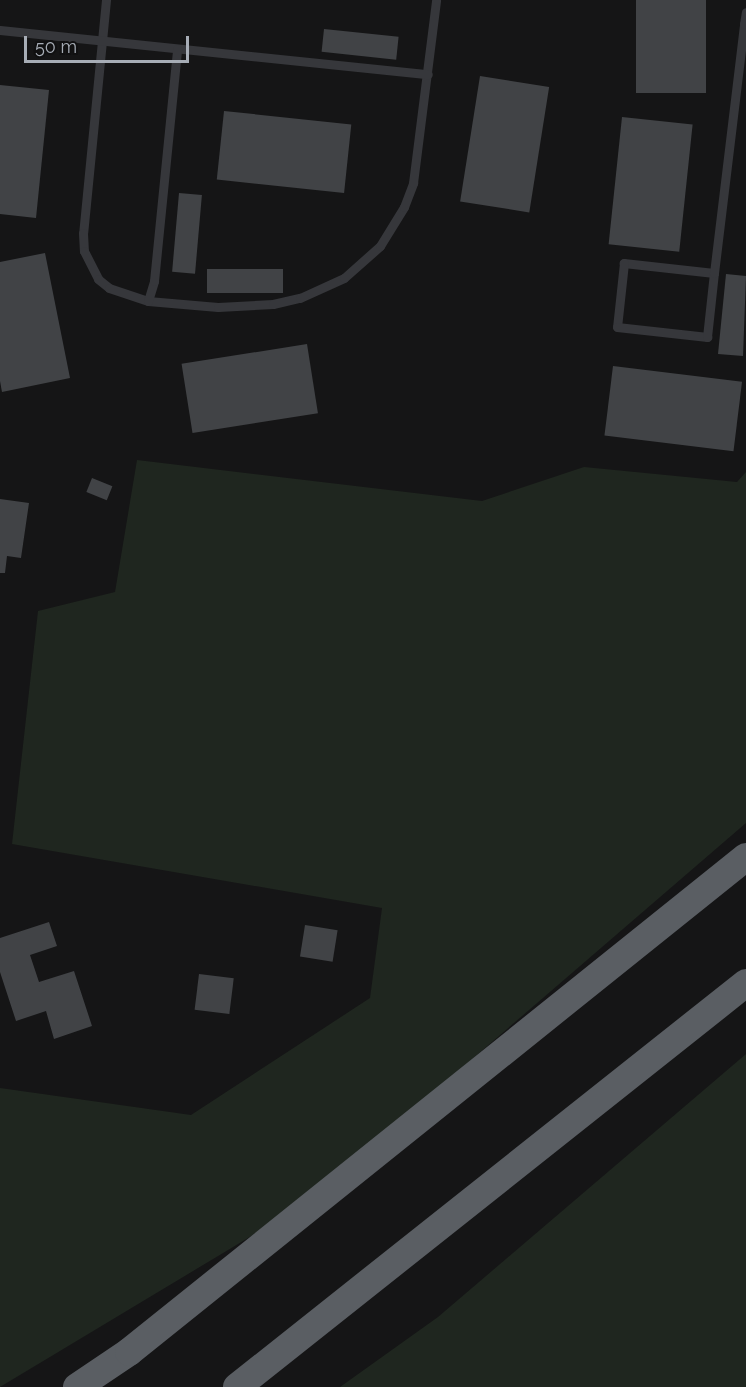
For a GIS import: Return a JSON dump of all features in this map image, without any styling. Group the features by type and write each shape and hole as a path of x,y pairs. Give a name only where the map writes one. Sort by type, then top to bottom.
{"highway":[{"path":"77,1387 129,1352 746,857"},
{"path":"237,1387 746,983"}],"lane":[{"path":"106,0 82,233 84,251 98,279 109,288 148,301 218,307 273,304 323,289 363,264 392,229 413,183 436,0"},
{"path":"714,273 624,263 617,327 707,337 746,12"},
{"path":"0,30 428,74"},
{"path":"148,301 154,281 177,49"}],"shaded area":[{"path":"137,460 482,501 584,467 737,482 746,472 746,823 442,1085 253,1235 0,1387 0,1088 191,1115 370,998 382,908 12,844 38,611 115,592"},
{"path":"746,1054 746,1387 340,1387 438,1317"}],"building":[{"path":"636,0 706,0 706,93 636,93"},
{"path":"324,29 399,37 396,60 322,52"},
{"path":"480,76 549,87 529,212 460,201"},
{"path":"0,85 49,90 36,218 0,214"},
{"path":"224,111 351,124 344,193 217,180"},
{"path":"622,117 693,124 679,252 609,244"},
{"path":"179,193 202,195 195,274 172,272"},
{"path":"45,253 70,378 2,392 0,381 0,262"},
{"path":"207,269 283,269 283,293 207,293"},
{"path":"726,274 746,276 743,356 718,354"},
{"path":"307,344 318,413 193,433 182,364"},
{"path":"613,366 742,382 734,451 604,435"},
{"path":"92,478 112,486 107,500 86,492"},
{"path":"0,499 29,503 21,558 7,556 5,573 0,573"},
{"path":"49,922 57,946 30,955 39,982 74,971 92,1026 54,1039 46,1011 16,1021 0,972 0,938"},
{"path":"305,925 338,930 333,962 300,957"},
{"path":"199,974 234,978 229,1014 195,1010"}]}
